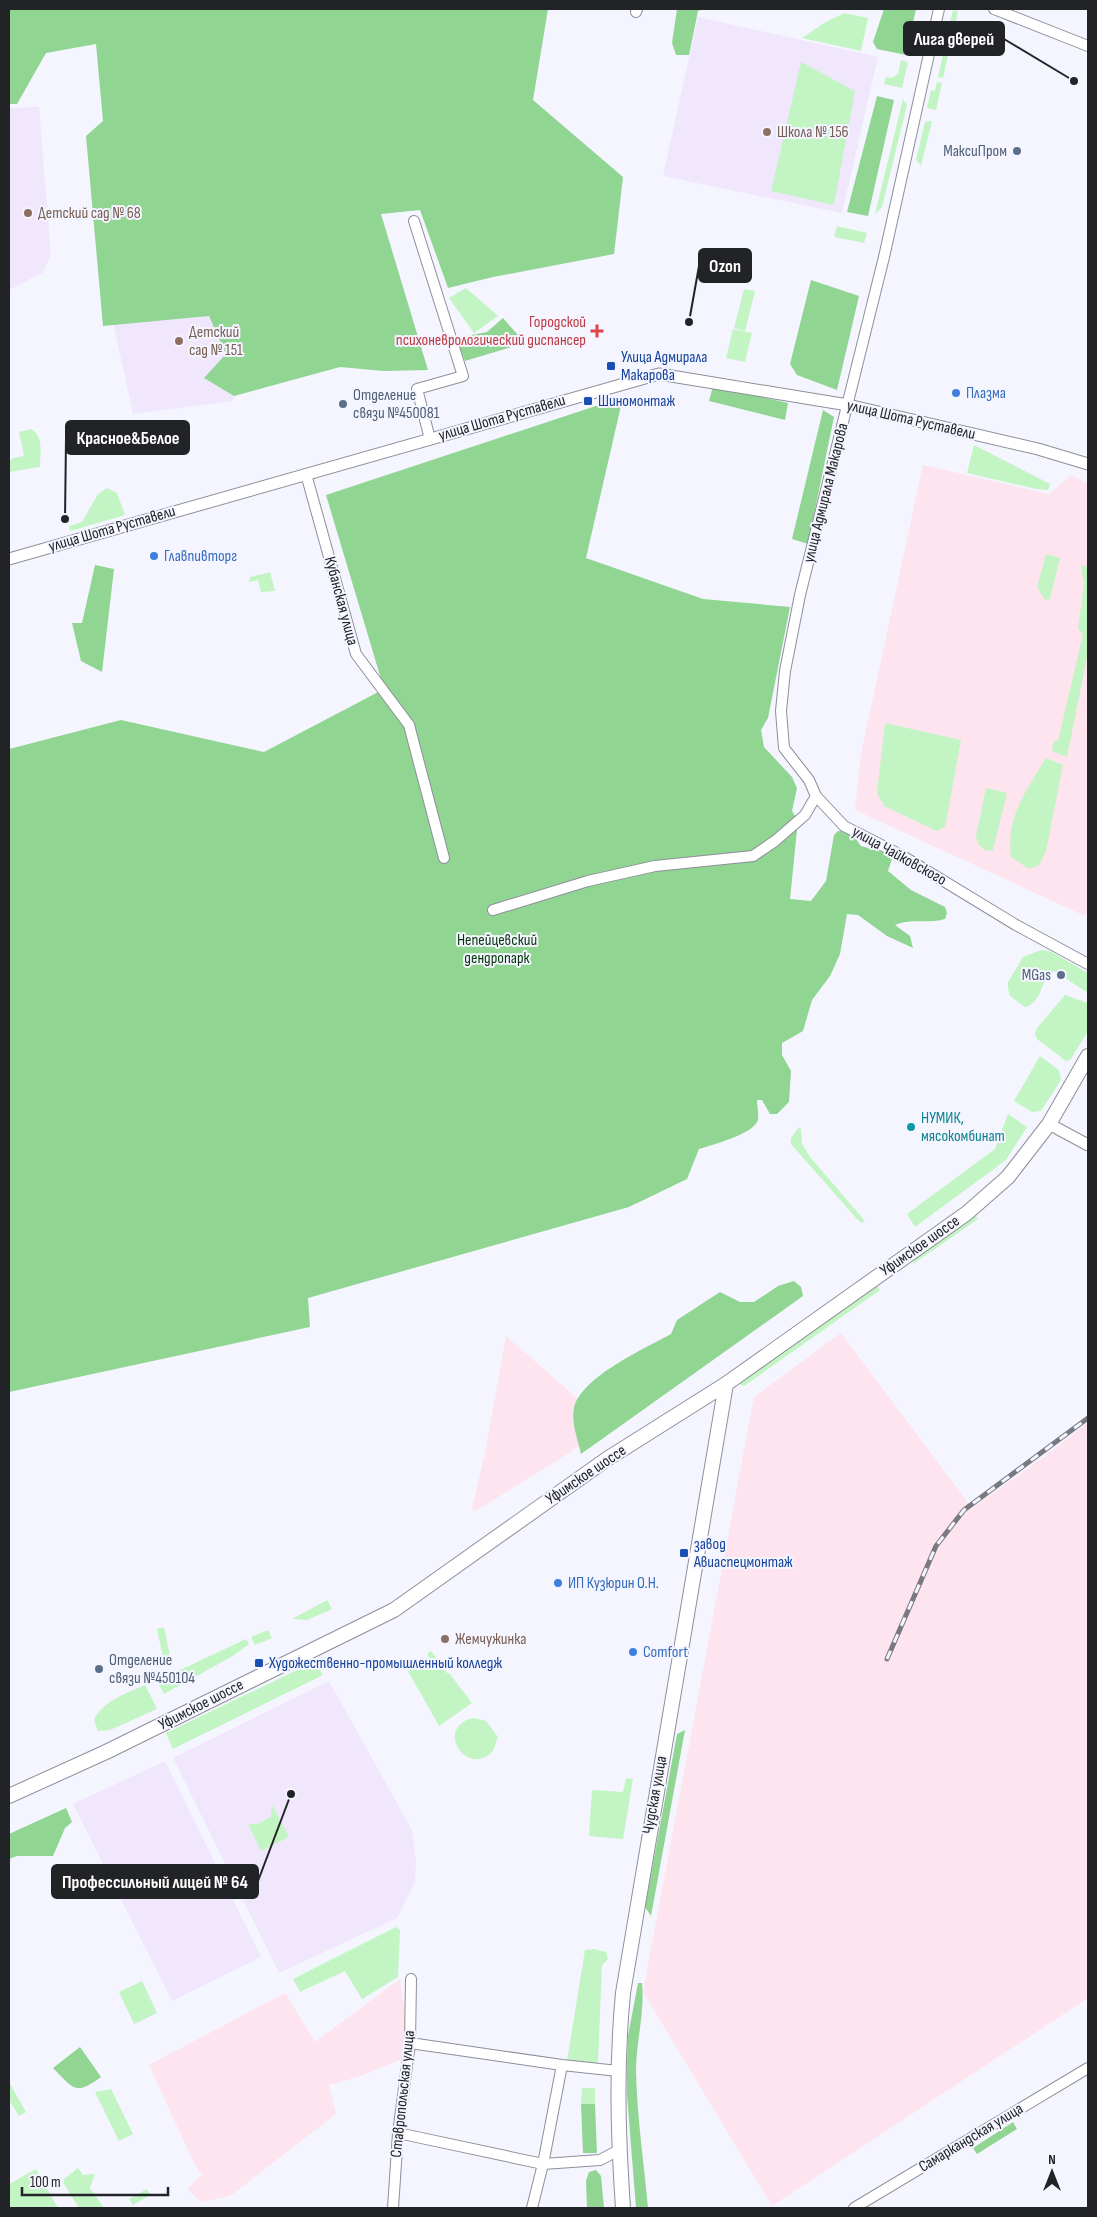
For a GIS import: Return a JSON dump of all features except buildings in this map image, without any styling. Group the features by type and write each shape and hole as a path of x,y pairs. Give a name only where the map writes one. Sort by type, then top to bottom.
{"main road":[{"name":"Уфимское шоссе","path":"9,1796 106,1752 394,1610 607,1459 726,1384 967,1213 1008,1177 1049,1124 1088,1056"},
{"name":"Чудская улица","path":"623,2208 619,2150 618,2049 623,1993 726,1384"}],"street":[{"name":"улица Адмирала Макарова","path":"816,796 809,780 784,748 781,711 785,671 800,595 886,249 939,9"},
{"path":"994,9 1088,46"},
{"path":"414,221 463,376 417,389 430,439"},
{"name":"улица Шота Руставели","path":"9,559 659,374 848,405 1038,449 1088,464"},
{"name":"Кубанская улица","path":"306,474 356,654 409,725 444,858"},
{"path":"493,910 588,881 655,866 753,856 775,841 804,815 816,796"},
{"name":"улица Чайковского","path":"816,796 844,826 908,860 1088,964"},
{"path":"1049,1124 1088,1145"},
{"name":"Ставропольская улица","path":"393,2208 398,2133 410,2043 411,1979"},
{"path":"410,2043 562,2065 618,2071"},
{"path":"532,2208 543,2164 562,2065"},
{"name":"Самаркандская улица","path":"854,2208 1088,2068"},
{"path":"398,2133 543,2164 600,2160 619,2150"}],"shaded area":[{"name":"Школа № 156","path":"698,17 878,57 842,213 663,176"},
{"name":"Детский сад № 68","path":"39,107 51,256 42,273 9,290 9,108"},
{"name":"Детский сад № 151","path":"234,296 247,373 232,401 133,414 110,309"},
{"path":"923,465 1049,494 1072,475 1088,484 1088,910 1085,916 855,810 861,754"},
{"path":"841,1333 972,1508 1052,1451 1088,1422 1088,1998 772,2206 643,1992 754,1397"},
{"path":"506,1336 609,1426 474,1512 472,1508 485,1454"},
{"path":"329,1681 412,1830 416,1862 415,1882 397,1918 279,1973 173,1758"},
{"path":"165,1761 261,1957 172,2001 73,1804"},
{"path":"400,1979 407,2030 404,2058 358,2077 329,2085 336,2114 230,2196 201,2202 187,2189 202,2175 193,2161 149,2065 285,1993 315,2042"}],"green space":[{"path":"9,9 548,9 533,100 623,177 614,254 493,277 448,288 420,210 381,214 428,370 384,371 340,367 234,396 204,378 226,354 209,316 103,326 86,136 103,121 96,44 46,53 17,104 9,104"},
{"path":"677,9 703,9 698,11 689,55 676,55 672,43"},
{"path":"884,9 916,9 906,55 877,49 873,42"},
{"path":"953,10 958,11 943,78 938,77"},
{"path":"844,13 868,18 861,51 802,38 824,23"},
{"path":"901,60 908,62 902,88 884,84 886,77 892,78 898,74"},
{"path":"801,62 855,91 834,205 771,191"},
{"path":"937,82 942,83 936,110 927,108 931,90 935,91"},
{"path":"877,96 894,100 868,216 847,212"},
{"path":"903,99 907,105 882,207 875,214"},
{"path":"932,121 921,166 916,160 925,122"},
{"path":"837,226 867,233 864,243 834,237"},
{"path":"811,280 859,296 837,390 797,375 790,364"},
{"path":"466,288 498,316 474,333 449,298"},
{"path":"744,289 755,291 745,331 734,328"},
{"path":"503,318 525,343 465,361 456,338 487,332"},
{"path":"733,329 752,333 745,362 726,358"},
{"path":"713,386 788,403 785,420 709,401"},
{"name":"Непейцевский дендропарк","path":"623,397 586,558 703,599 790,607 768,718 761,730 764,747 792,777 797,788 792,811 798,820 790,899 811,901 826,881 834,835 838,831 850,831 861,846 890,854 892,859 888,871 911,890 945,907 947,913 945,919 907,922 895,925 910,936 913,948 887,936 858,915 847,914 840,954 830,976 812,1000 803,1031 782,1043 782,1055 791,1071 789,1102 777,1114 770,1114 762,1100 757,1100 758,1120 755,1125 732,1138 699,1149 687,1179 629,1207 308,1298 310,1327 9,1392 9,749 121,720 264,752 384,689 326,495"},
{"path":"823,410 834,417 808,544 792,539"},
{"path":"31,429 40,441 40,467 9,472 9,462 13,458 24,456 19,432"},
{"path":"974,445 1050,484 1048,490 967,473"},
{"path":"107,488 117,493 125,515 70,531 69,526 82,522 98,494"},
{"path":"1046,554 1060,558 1050,599 1045,600 1037,587"},
{"path":"95,565 114,569 102,672 81,661 72,623 82,623"},
{"path":"1081,565 1088,567 1088,652 1067,757 1052,751 1054,741 1058,741 1083,634 1078,629 1084,584"},
{"path":"270,572 275,591 261,592 258,580 249,582 250,577"},
{"path":"885,723 961,740 945,827 937,831 884,806 877,793"},
{"path":"1046,758 1063,765 1046,851 1039,865 1029,869 1011,857 1012,829 1019,805"},
{"path":"986,788 1007,793 993,850 986,851 978,844 976,836"},
{"path":"1041,950 1050,951 1088,973 1088,993 1056,972 1051,971 1048,973 1037,998 1030,1005 1025,1007 1010,996 1008,982 1023,957"},
{"path":"1065,995 1088,1003 1088,1031 1071,1059 1066,1061 1037,1039 1035,1034 1037,1028"},
{"path":"1040,1056 1059,1070 1061,1080 1041,1111 1032,1112 1014,1101"},
{"path":"1008,1114 1027,1127 1006,1160 915,1227 907,1214 995,1149"},
{"path":"799,1127 801,1129 802,1144 810,1157 865,1221 862,1223 857,1219 791,1144 791,1138"},
{"path":"974,1214 978,1219 913,1264 913,1257"},
{"path":"794,1281 801,1287 803,1296 581,1454 573,1413 579,1397 588,1385 615,1365 671,1334 677,1320 720,1292 740,1302 754,1302 778,1286"},
{"path":"876,1284 880,1290 744,1386 739,1384 739,1382"},
{"path":"327,1600 332,1609 307,1620 292,1619"},
{"path":"164,1627 172,1666 165,1667 157,1629"},
{"path":"268,1630 272,1638 255,1645 251,1637"},
{"path":"246,1639 249,1644 233,1656 164,1694 157,1681"},
{"path":"431,1651 472,1703 439,1726 408,1671 429,1657 427,1654"},
{"path":"312,1663 316,1664 323,1675 173,1749 166,1733"},
{"path":"145,1685 157,1709 110,1730 98,1731 94,1720 103,1708 116,1698"},
{"path":"473,1718 486,1721 498,1737 493,1751 483,1758 473,1759 465,1755 458,1748 455,1740 456,1731 462,1723"},
{"path":"685,1730 651,1916 645,1907 677,1734"},
{"path":"626,1778 633,1779 623,1839 589,1836 592,1790 623,1792"},
{"path":"272,1805 289,1837 261,1851 248,1824 257,1824 271,1817"},
{"path":"66,1808 72,1822 65,1828 53,1856 17,1856 9,1859 9,1834"},
{"path":"396,1927 400,1930 398,1977 362,1999 345,1971 300,1992 293,1979"},
{"path":"594,1949 606,1952 608,1959 602,1965 598,2063 567,2061 585,1950"},
{"path":"142,1981 157,2013 134,2024 119,1992"},
{"path":"638,1983 642,1983 643,1994 636,2071 639,2123 648,2208 636,2208 627,2095 628,2036"},
{"path":"80,2047 101,2077 85,2087 75,2088 53,2068"},
{"path":"9,2082 26,2112 19,2116 9,2100"},
{"path":"582,2088 595,2088 595,2104 581,2104"},
{"path":"111,2089 133,2134 119,2141 95,2092"},
{"path":"581,2104 595,2104 597,2153 583,2153"},
{"path":"1013,2122 1017,2129 977,2154 973,2148"},
{"path":"78,2168 83,2175 95,2174 90,2188 104,2208 79,2208 64,2184 64,2179"},
{"path":"36,2169 58,2208 9,2208 9,2184"},
{"path":"596,2170 601,2176 604,2208 587,2208 586,2181 589,2172"},
{"path":"147,2189 150,2195 133,2205 129,2199"}],"railway":[{"path":"887,1659 936,1546 964,1510 1088,1418"}],"place":[{"name":"Лига дверей","path":"1074,81"},
{"name":"Школа № 156","path":"767,132"},
{"name":"МаксиПром","path":"1017,151"},
{"name":"Детский сад № 68","path":"28,213"},
{"name":"Ozon","path":"689,322"},
{"name":"Городской психоневрологический диспансер","path":"597,331"},
{"name":"Детский сад № 151","path":"179,341"},
{"name":"Улица Адмирала Макарова","path":"611,366"},
{"name":"Плазма","path":"956,393"},
{"name":"Шиномонтаж","path":"588,401"},
{"name":"Отделение связи №450081","path":"343,404"},
{"name":"Красное&Белое","path":"65,519"},
{"name":"Главпивторг","path":"154,556"},
{"name":"MGas","path":"1061,975"},
{"name":"НУМИК, мясокомбинат","path":"911,1127"},
{"name":"завод Авиаспецмонтаж","path":"684,1553"},
{"name":"ИП Кузюрин О.Н.","path":"558,1583"},
{"name":"Жемчужинка","path":"445,1639"},
{"name":"Comfort","path":"633,1652"},
{"name":"Художественно-промышленный колледж","path":"259,1663"},
{"name":"Отделение связи №450104","path":"99,1669"},
{"name":"Профессильный лицей № 64","path":"291,1794"}]}
